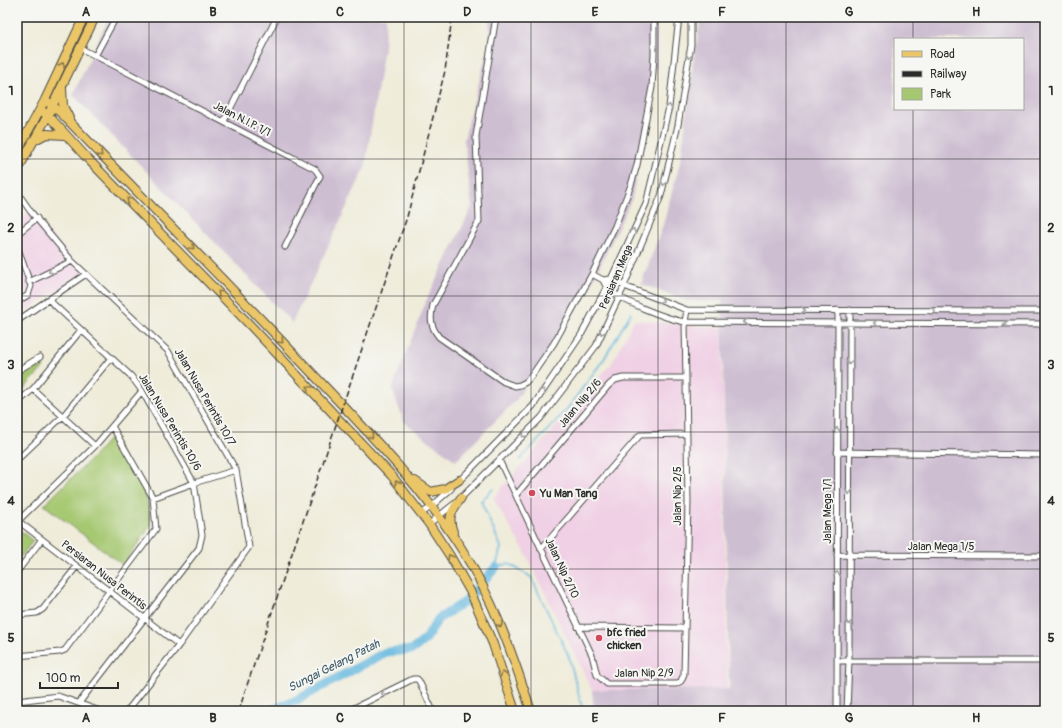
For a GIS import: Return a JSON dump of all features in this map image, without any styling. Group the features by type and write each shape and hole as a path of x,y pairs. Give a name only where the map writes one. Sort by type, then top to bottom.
{"main road":[{"path":"17,152 45,100 84,17"},
{"path":"17,171 32,141 48,115 95,17"},
{"path":"62,87 63,106 73,126"},
{"path":"45,100 73,126 241,299 401,469 439,516 462,548"},
{"path":"40,110 48,115 65,135 189,261 392,476 429,524 450,556 470,591 493,644 514,708"},
{"path":"32,141 46,134 65,135"},
{"path":"401,469 431,492 445,489 459,480"},
{"path":"461,498 452,511 450,523 485,590 510,648 531,711"}],"street":[{"path":"95,56 116,17"},
{"path":"224,121 277,17"},
{"path":"496,17 476,136 479,221 433,304 430,316 434,332 439,337 504,382 515,386 526,382 554,343 592,274 615,226 631,185 637,165 652,87 655,51 654,17"},
{"name":"Persiaran Mega","path":"421,514 431,507 459,480 533,406 582,335 611,280 646,204 669,108 679,17"},
{"name":"Persiaran Mega","path":"429,524 461,498 541,418 596,346 624,286 661,196 679,118 691,45 691,17"},
{"name":"Jalan N.I.P. 1/1","path":"80,48 315,169 320,176 285,247"},
{"name":"Jalan Nusa Perintis 10/7","path":"17,192 36,218 72,261 168,351 236,470 249,547 179,645 127,711"},
{"path":"17,234 36,218"},
{"path":"17,246 30,284 28,295 17,302"},
{"path":"30,284 72,261"},
{"path":"17,321 86,274"},
{"path":"592,274 603,280 611,280 687,310 1045,311"},
{"path":"603,280 607,287 619,297 672,320 685,322 1045,324"},
{"name":"Jalan Nusa Perintis 10/6","path":"49,300 131,376 142,391 194,483 202,535 199,548 79,703"},
{"name":"Jalan Nip 2/5","path":"681,681 684,674 688,502 685,322 687,310"},
{"name":"Jalan Mega 1/1","path":"837,711 838,310"},
{"path":"847,711 849,660 850,310"},
{"path":"17,403 33,389 81,330"},
{"path":"17,371 40,357"},
{"path":"17,460 63,416 111,358"},
{"name":"Jalan Nip 2/6","path":"516,496 609,385 615,380 623,378 686,378"},
{"path":"33,389 95,446"},
{"path":"18,520 95,446 142,391"},
{"path":"17,656 60,652 65,650 156,529 153,498 112,426"},
{"path":"541,549 640,435 687,434"},
{"path":"837,452 1045,455"},
{"name":"Jalan Nip 2/10","path":"499,460 592,655 597,675 606,684"},
{"path":"153,498 236,470"},
{"name":"Persiaran Nusa Perintis","path":"18,520 179,645"},
{"path":"17,570 42,539"},
{"name":"Jalan Mega 1/5","path":"837,555 1045,556"},
{"path":"17,615 37,613 43,609 77,566"},
{"path":"578,627 685,628"},
{"path":"837,660 1045,661"},
{"path":"348,711 413,679 416,679 419,681 433,711"},
{"name":"Jalan Nip 2/9","path":"606,684 676,684 681,681"},
{"path":"17,701 58,696 100,711"}],"shaded area":[{"path":"109,17 386,17 384,47 365,168 292,323 73,95"},
{"path":"489,17 657,17 657,63 632,198 589,289 516,400 456,461 404,422 392,389 427,299 472,207 464,139 490,40"},
{"path":"699,17 1045,17 1045,711 594,711 592,690 729,689 722,301 687,301 641,284 663,225 681,159 693,63 700,24"},
{"path":"31,212 84,272 17,317 17,222"},
{"path":"634,320 722,328 727,689 592,690 526,554 493,498 612,363"}],"green space":[{"path":"42,365 44,366 43,368 17,396 17,380"},
{"path":"111,437 146,496 151,525 123,565 44,505 95,455"},
{"path":"17,528 33,541 17,561"}],"waterway":[{"path":"520,460 567,409 604,359 631,313"},
{"path":"493,489 481,501 501,547 496,567 509,564 531,577 569,657 583,711"},
{"name":"Sungai Gelang Patah","path":"269,711 297,700 386,652 412,650 426,639 438,619 465,602 496,567"}],"railway":[{"path":"239,711 407,217 445,71 452,17"}],"place":[{"name":"Yu Man Tang","path":"532,493"},
{"name":"bfc fried chicken","path":"599,638"}]}
